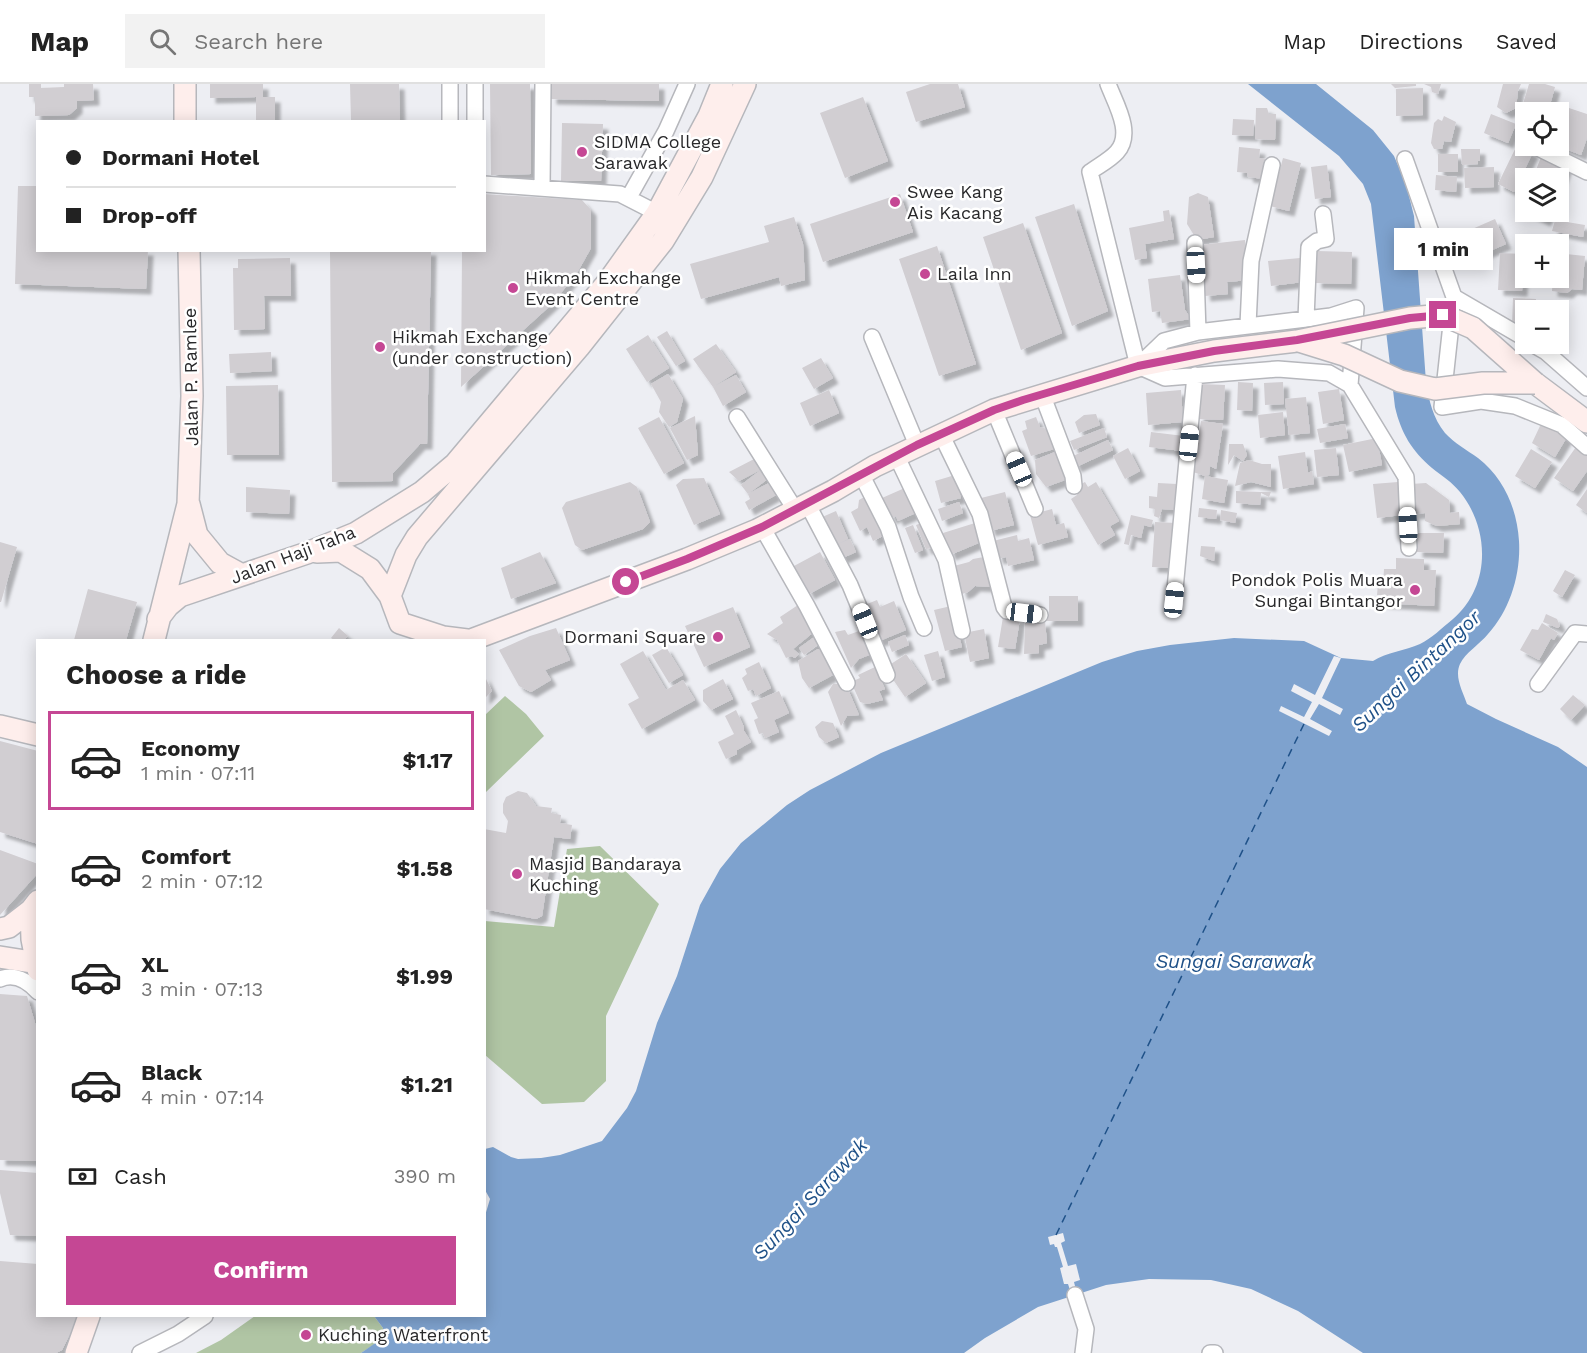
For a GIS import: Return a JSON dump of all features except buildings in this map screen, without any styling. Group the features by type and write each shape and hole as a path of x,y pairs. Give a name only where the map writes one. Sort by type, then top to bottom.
{"main road":[{"path":"184,84 185,120"},
{"name":"Jalan Haji Taha","path":"158,619 180,596 307,553 356,533 422,492 455,464 607,283 657,213 709,116 722,84"},
{"path":"390,596 406,555 417,537 579,348 663,241 702,177 745,84"},
{"name":"Jalan P. Ramlee","path":"154,639 188,504 192,396 189,252"},
{"path":"472,639 687,559 762,527 802,508 917,445 994,410 1138,366 1214,351 1297,340 1410,318 1443,315 1473,328 1535,383 1587,422"},
{"path":"1297,340 1344,355 1400,381 1435,388 1483,383 1535,383"},
{"name":"Jalan P. Ramlee","path":"188,504 197,535 220,563 242,575"},
{"path":"307,553 341,551 370,569 390,596 400,632 460,639"},
{"path":"0,726 36,735"},
{"path":"0,929 9,927 34,906"},
{"path":"34,906 32,939 36,960"},
{"path":"0,957 36,965"},
{"path":"76,1353 89,1317"}],"street":[{"path":"450,84 450,120"},
{"path":"475,84 475,120"},
{"path":"542,188 543,84"},
{"path":"629,197 666,131 687,84"},
{"path":"1108,84 1121,119 1124,140 1117,152 1090,172 1138,366"},
{"path":"1554,156 1587,172"},
{"path":"1405,159 1454,297 1442,407 1481,401 1515,406 1562,425 1587,447"},
{"path":"1248,325 1251,261 1272,165"},
{"path":"486,184 620,194 657,213"},
{"path":"1306,319 1309,247 1317,241 1326,239 1323,214"},
{"path":"1195,243 1198,332"},
{"path":"1454,297 1515,333"},
{"path":"1138,366 1164,341 1198,332 1331,316 1356,308 1350,385"},
{"path":"872,337 917,445"},
{"path":"1548,354 1587,388"},
{"path":"1138,366 1165,378 1278,369 1329,373 1350,385 1406,477 1409,548"},
{"path":"1174,600 1195,375"},
{"path":"1042,394 1073,477 1074,486"},
{"path":"994,410 1035,509"},
{"path":"737,417 802,508 850,585 887,675"},
{"path":"941,434 980,514 1004,607 1007,611 1040,615"},
{"path":"897,457 946,560 962,631"},
{"path":"861,474 888,527 911,597 924,628"},
{"path":"762,527 847,683"},
{"path":"1538,684 1575,633 1587,634"},
{"path":"0,979 13,976 36,990"},
{"path":"1075,1295 1086,1329 1083,1353"},
{"path":"140,1353 178,1334 204,1317"},
{"path":"1210,1353 1215,1353"}],"green space":[{"path":"505,696 526,714 544,736 486,792 486,714"},
{"path":"600,846 659,904 606,1016 606,1081 584,1102 542,1104 486,1056 486,921 554,927 567,849"},
{"name":"Kuching Waterfront","path":"254,1317 375,1317 383,1328 384,1338 361,1353 196,1353 221,1340"}],"water":[{"name":"Sungai Sarawak","path":"1248,84 1316,84 1373,130 1394,156 1406,184 1414,216 1426,382 1432,409 1445,433 1478,458 1495,475 1508,495 1518,529 1518,566 1508,603 1485,638 1465,656 1460,664 1458,674 1460,684 1467,704 1558,747 1587,767 1587,1353 1363,1353 1298,1311 1251,1289 1211,1280 1149,1279 1106,1285 1038,1307 964,1353 361,1353 384,1337 383,1328 375,1317 486,1317 486,1212 490,1199 486,1192 486,1149 493,1147 518,1159 541,1158 560,1155 602,1141 627,1108 636,1091 657,1023 677,976 700,905 720,869 741,843 787,805 810,790 881,753 1102,662 1137,651 1234,638 1304,641 1341,658 1373,661 1424,642 1453,619 1465,606 1480,574 1481,540 1477,523 1460,492 1425,462 1413,448 1397,416 1371,204 1363,184 1339,156"}],"pier":[{"path":"1334,656 1341,658 1322,698 1343,709 1340,715 1319,704 1310,719 1332,731 1329,736 1279,711 1281,706 1304,717 1312,702 1291,691 1294,684 1315,695"},
{"path":"1063,1233 1065,1241 1061,1243 1068,1266 1076,1264 1080,1280 1074,1282 1077,1294 1072,1296 1068,1284 1064,1284 1060,1268 1063,1267 1057,1247 1054,1244 1050,1245 1048,1237"}],"ferry route":[{"path":"1056,1235 1304,724"}],"place":[{"name":"SIDMA College Sarawak","path":"582,152"},
{"name":"Swee Kang Ais Kacang","path":"895,202"},
{"name":"Laila Inn","path":"925,274"},
{"name":"Hikmah Exchange Event Centre","path":"513,288"},
{"name":"Hikmah Exchange (under construction)","path":"380,347"},
{"name":"Pondok Polis Muara Sungai Bintangor","path":"1415,590"},
{"name":"Dormani Square","path":"718,637"},
{"name":"Masjid Bandaraya Kuching","path":"517,874"},
{"name":"Kuching Waterfront","path":"306,1335"}],"route":[{"path":"626,582 762,527 917,445 994,410 1023,400 1138,366 1214,351 1297,340 1374,324 1443,315"}],"water label":[{"name":"Sungai Bintangor","path":"1416,671"}]}
